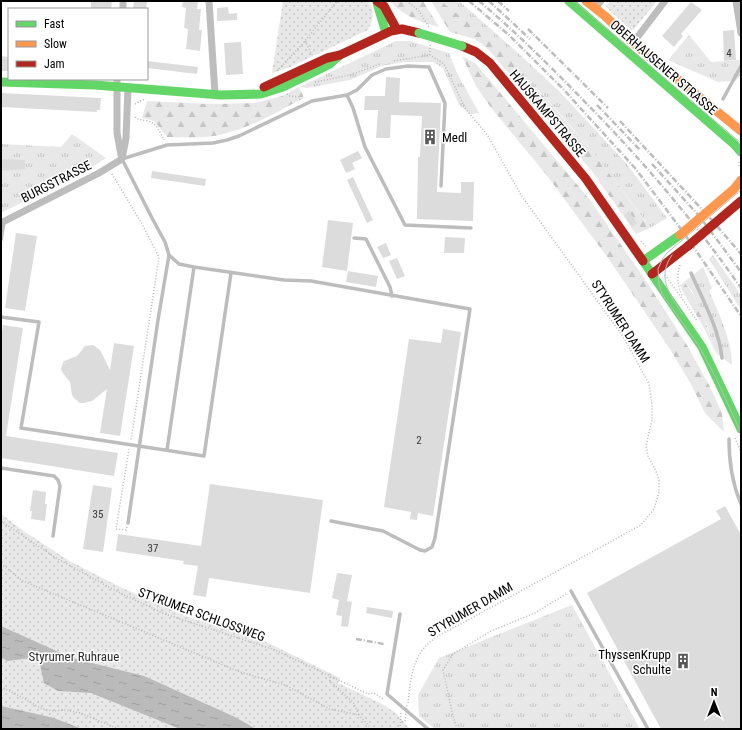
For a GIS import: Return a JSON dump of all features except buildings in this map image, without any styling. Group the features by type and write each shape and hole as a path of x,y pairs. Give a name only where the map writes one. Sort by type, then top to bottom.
{"main road":[{"path":"377,1 384,6 397,30"},
{"path":"377,1 386,33"},
{"name":"OBERHAUSENER STRASSE","path":"569,1 734,144 741,152"},
{"name":"OBERHAUSENER STRASSE","path":"586,1 598,4 633,43 741,131"},
{"name":"HAUSKAMPSTRASSE","path":"340,55 386,33 407,29 462,46 476,52 490,64 586,179 648,268"},
{"path":"248,94 327,58 340,55"},
{"path":"1,82 117,83 128,88 233,95 261,94 282,87 310,74 330,64 340,55"},
{"path":"648,268 680,235 734,189 741,180"},
{"path":"648,268 688,246 741,201"},
{"path":"648,268 702,347 722,387 737,431"}],"street":[{"path":"209,1 215,94"},
{"path":"633,43 665,1"},
{"path":"736,1 741,33"},
{"path":"117,83 116,133 122,159"},
{"path":"122,159 126,138 128,88"},
{"name":"BURGSTRASSE","path":"2,222 122,159"}],"lane":[{"path":"128,524 169,255 165,242 122,159 167,145 213,143 227,140 239,136 312,101 347,95 357,90 372,75 386,69 408,66 429,67 445,103 441,186"},
{"path":"723,99 741,66"},
{"path":"347,95 353,108 365,147 405,225 471,228"},
{"path":"1,240 2,222"},
{"path":"354,238 366,239 390,287 392,296"},
{"path":"169,255 178,264 194,267 284,280 311,281 470,309 434,544 428,550 420,550 383,530 331,520"},
{"path":"167,450 194,267"},
{"path":"1,317 39,322 21,428 204,456 231,273"},
{"path":"691,273 716,332 721,348 722,358"},
{"path":"729,439 731,470 736,492 741,504"},
{"path":"1,468 54,476 58,480 60,486 53,536"},
{"path":"571,591 648,729"},
{"path":"400,614 387,694 428,729"}],"path":[{"path":"273,83 277,71 305,41 337,1"},
{"path":"407,1 419,11 428,25"},
{"path":"305,41 316,63"},
{"name":"STYRUMER DAMM","path":"390,62 430,55 444,64 465,108 488,136 521,194 624,338 649,384 652,405 652,420 646,446 648,456 656,471 659,481 659,492 654,509 641,525 435,638 427,644 422,650 415,664 405,721 402,722 400,729"},
{"path":"310,74 314,82 318,82 350,75 382,64"},
{"path":"289,96 299,97"},
{"path":"127,111 132,111 133,115 137,119 150,121 156,126 167,145"},
{"path":"109,167 159,257 116,529 126,530 128,524"},
{"path":"682,262 679,266 677,277 678,286 683,300"},
{"path":"737,431 741,452"},
{"name":"STYRUMER SCHLOSSWEG","path":"1,520 56,558 118,592 179,619 274,650 368,694 374,693 385,700"},
{"path":"1,564 23,581 240,672 285,685 330,710 359,715"},
{"path":"458,729 453,716 444,670 453,654 491,631 535,613 571,591"},
{"path":"330,677 330,681 353,702 359,715 370,729"},
{"path":"1,687 16,694 42,710 64,710 80,713 119,729"},
{"path":"401,712 400,719 402,722"}],"green space":[{"path":"283,1 368,1 371,4 373,16 368,30 290,67 272,73"},
{"path":"390,1 423,1 439,27 412,18 400,11"},
{"path":"431,1 441,1 470,24 512,62 597,157 650,228 636,234 591,170 487,48 475,39 450,32"},
{"path":"441,1 459,1 560,92 626,163 667,218 650,228 597,158 543,95 504,55"},
{"path":"611,1 657,1 634,29 631,30 607,8 606,6"},
{"path":"689,35 711,62 741,60 741,74 736,81 718,82 668,60"},
{"path":"396,41 410,41 449,53 457,73 479,113 470,114 459,105 443,68 433,62 404,62 382,66 350,80 307,88 299,87"},
{"path":"462,56 476,64 590,200 646,281 687,345 710,387 722,413 724,432 705,413 691,384 668,346 608,258 548,177 489,105 476,86"},
{"path":"299,87 304,98 244,128 216,136 167,137 154,121 142,118 147,101 210,104 255,103 282,96"},
{"path":"72,134 106,158 91,168 1,213 1,144 61,147"},
{"path":"713,255 741,295 741,310 709,259"},
{"path":"703,267 712,288 709,291 721,318 730,346 732,365 717,354 713,347 708,327 692,291 684,282"},
{"path":"684,282 698,304 713,347 683,292 680,285"},
{"name":"Styrumer Ruhraue","path":"1,514 25,532 68,560 116,585 185,616 262,640 340,678 338,683 382,704 396,713 410,729 1,729"},
{"path":"572,605 640,729 435,729 419,716 418,695 439,658"}],"water":[{"path":"1,626 72,658 144,676 235,717 256,729 180,729 91,693 58,691 44,683 40,665 32,658 7,661 1,657"},
{"path":"1,706 54,718 82,729 1,729"}],"tram line":[{"path":"574,1 741,143"},
{"path":"741,190 667,253 658,269 659,284 662,294 699,346 716,378 741,433"},
{"path":"672,255 667,263 665,279 670,293 683,315"}],"railway":[{"path":"469,1 510,36 564,90 635,168 681,229 741,316"},
{"path":"479,1 547,64 628,148 687,216 741,288"},
{"path":"489,1 530,39"},
{"path":"498,1 509,11"},
{"path":"528,29 608,108"},
{"path":"597,105 640,150"},
{"path":"620,121 710,218 741,254"},
{"path":"652,164 700,217 741,272"},
{"path":"356,639 384,644"}],"traffic: fast":[{"path":"569,1 734,144 741,152"},
{"path":"377,3 386,33"},
{"path":"419,33 462,46"},
{"path":"1,82 95,85 221,95 261,94 283,87 310,74 330,64 340,55"},
{"path":"680,235 643,261 702,347 741,429"}],"traffic: slow":[{"path":"586,1 605,16 633,43 741,131"},
{"path":"680,235 734,189 741,180"}],"traffic: jam":[{"path":"377,1 384,6 397,30"},
{"path":"264,87 327,58 340,55 391,31 402,29 419,33"},
{"path":"462,46 476,52 490,63 586,179 643,261"},
{"path":"688,246 741,201"},
{"path":"652,274 688,246"}],"place":[{"name":"Medl","path":"430,137"},
{"name":"ThyssenKrupp Schulte","path":"683,661"}]}
